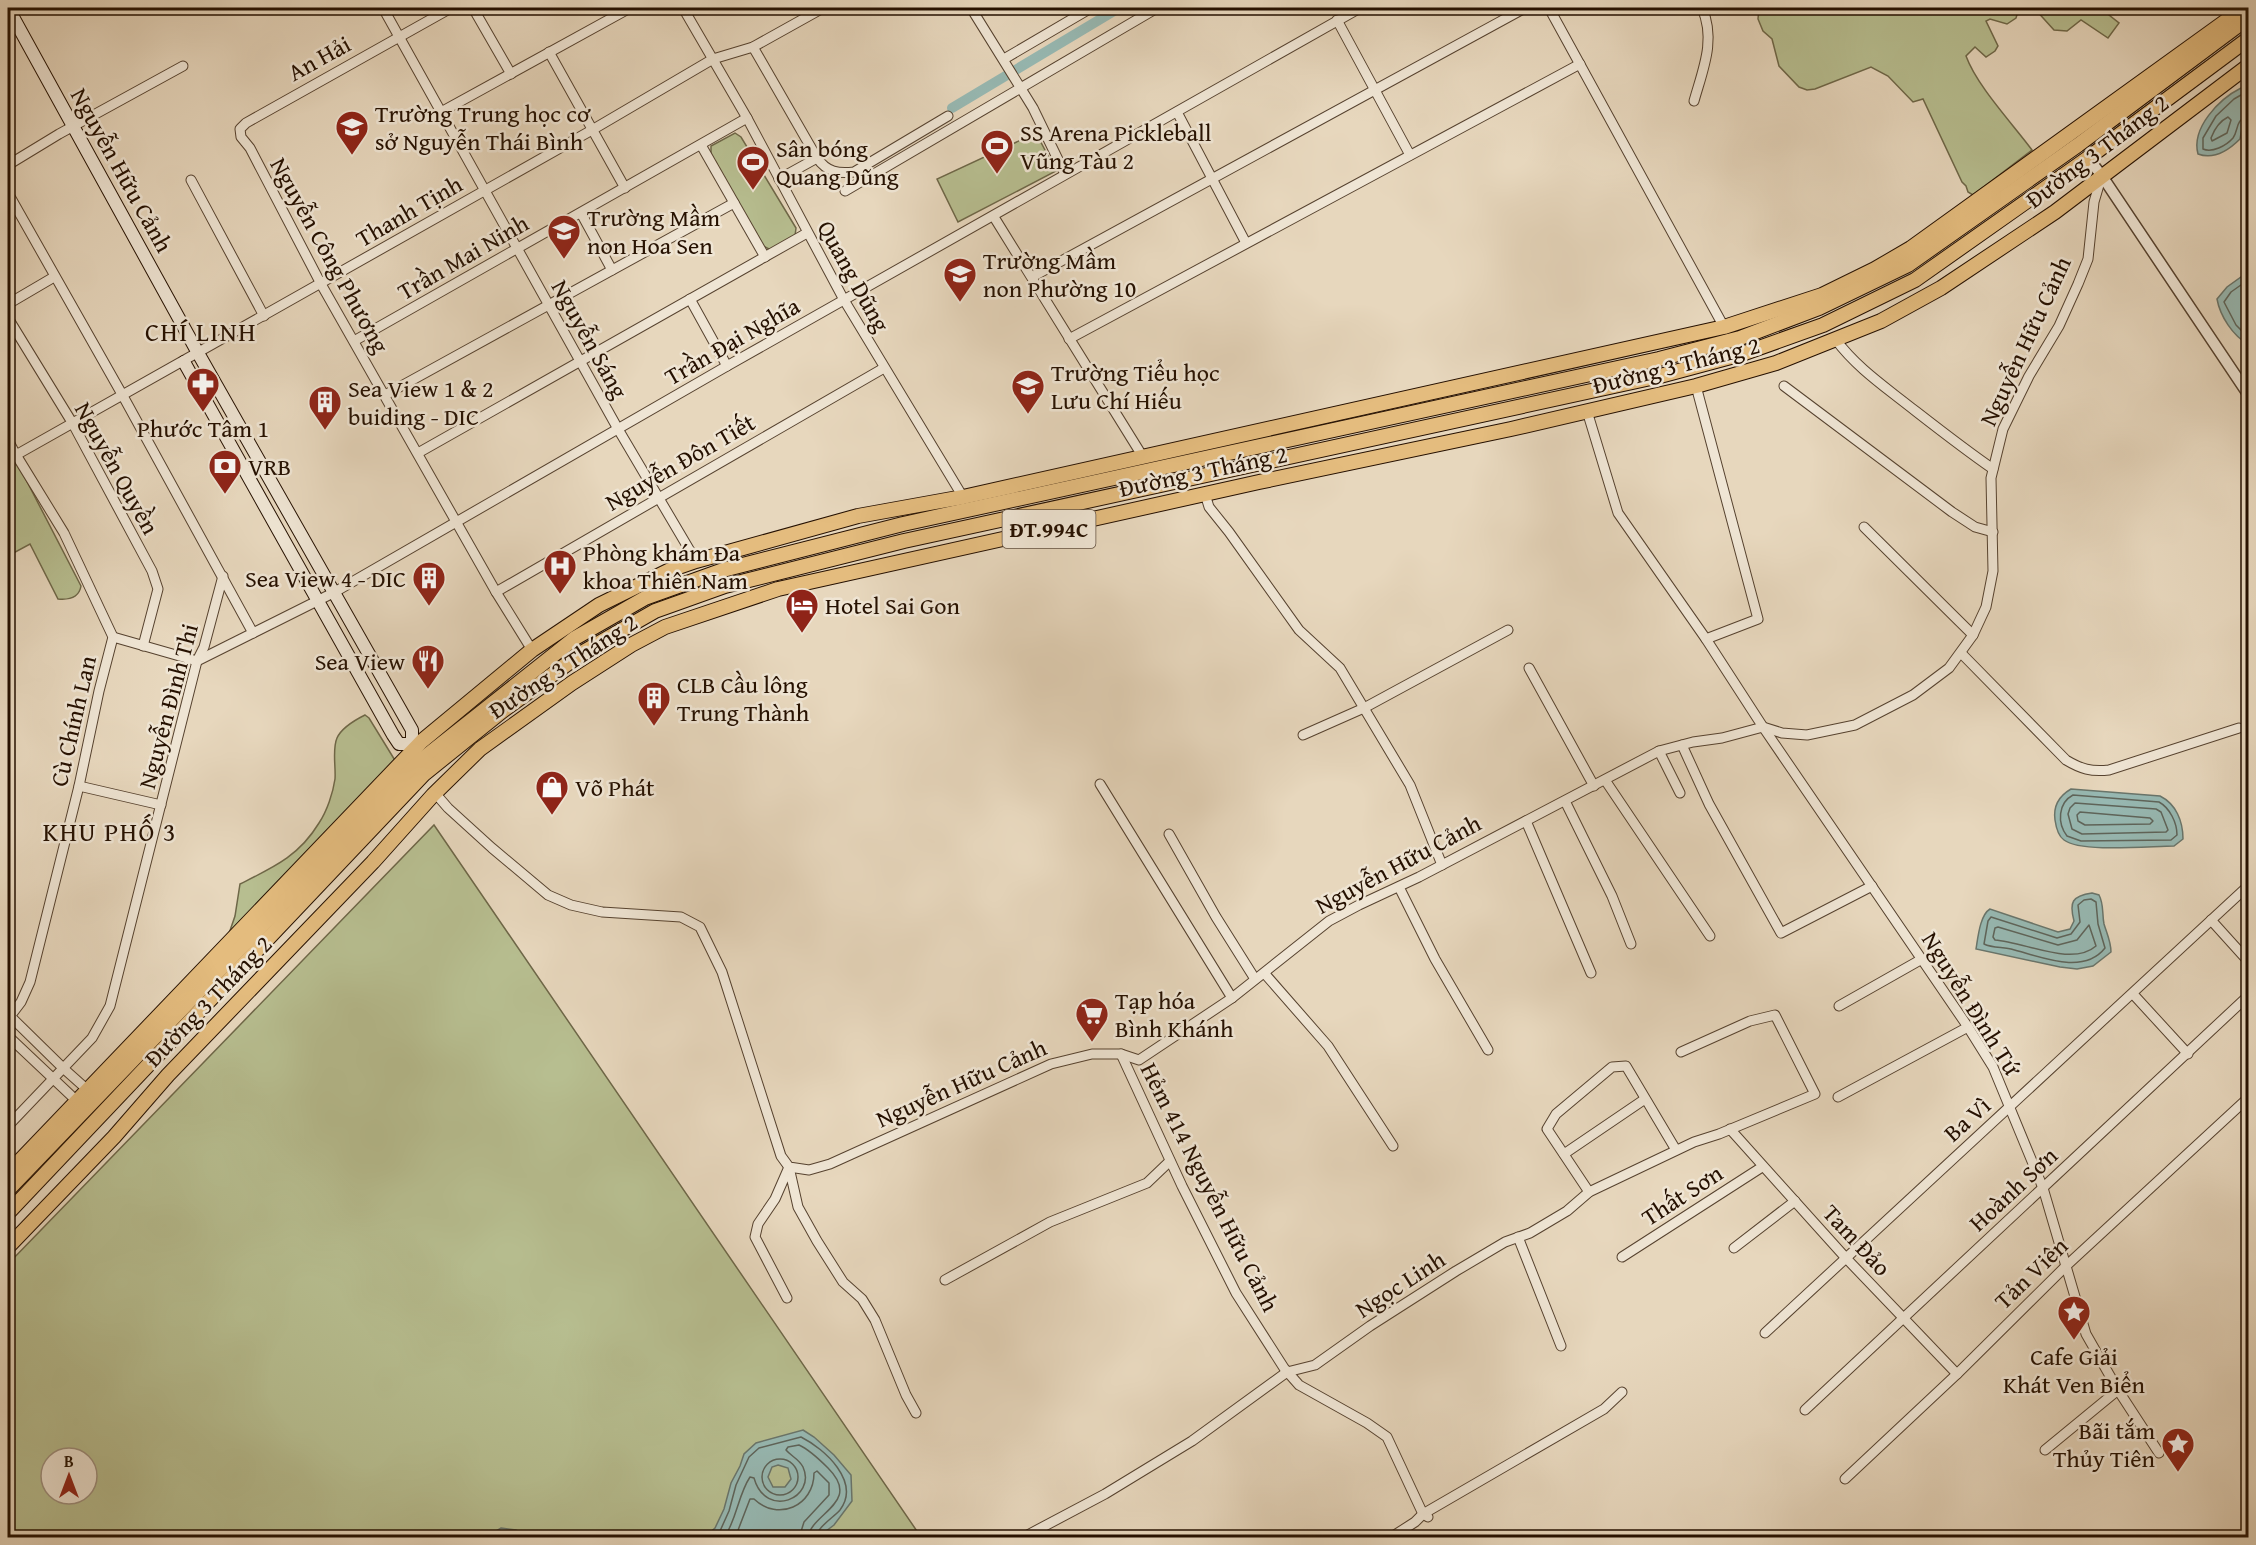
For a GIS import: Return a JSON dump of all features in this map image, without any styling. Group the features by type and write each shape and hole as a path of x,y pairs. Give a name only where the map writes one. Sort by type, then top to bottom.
{"main road":[{"name":"Nguyễn Hữu Cảnh","path":"8,8 198,353 412,730 418,757"},
{"name":"Đường 3 Tháng 2","path":"1146,464 1201,444 1724,327 1822,295 1911,248 2244,8"},
{"name":"Đường 3 Tháng 2","path":"8,1190 92,1093 418,757 532,650 599,605 670,570 696,561 858,516 965,503 1146,464 1202,458 1659,358 1740,338 1819,308 1908,265 2078,145 2248,18"},
{"name":"Đường 3 Tháng 2","path":"418,757 501,712 585,651 655,610 725,586 904,541 1660,375 1742,354 1823,325 1915,279 2088,158 2248,39"},
{"name":"Đường 3 Tháng 2","path":"8,1247 114,1137 168,1075 435,793 480,749 566,687 665,627 778,590 1587,411 1758,369 1881,321 1941,288 2055,212 2248,66"},
{"path":"2068,133 2088,158"},
{"path":"184,362 399,744 418,757 435,793"},
{"path":"1201,444 1202,458"},
{"path":"1164,484 1169,502"},
{"name":"Đường 3 Tháng 2","path":"8,1213 418,757 575,638 645,598 723,570 903,524 965,503"},
{"path":"627,627 637,642"},
{"name":"Đường 3 Tháng 2","path":"8,1173 81,1105"}],"street":[{"name":"Nguyễn Sáng","path":"383,8 618,429 696,561"},
{"name":"An Hải","path":"240,129 285,100 451,8"},
{"path":"473,8 511,74"},
{"path":"441,112 628,8"},
{"name":"Quang Dũng","path":"683,8 747,118 844,300 965,503"},
{"name":"Thanh Tịnh","path":"12,453 73,424 184,362 713,59 753,47 823,8"},
{"path":"971,8 1019,84 1065,174"},
{"path":"1005,60 1091,8"},
{"path":"845,191 1019,84 1157,8"},
{"name":"Trần Đại Nghĩa","path":"197,661 333,593 1360,8"},
{"path":"1032,277 1525,8"},
{"path":"1549,8 1724,327"},
{"path":"1694,101 1710,48 1707,19 1702,8"},
{"path":"1337,20 1410,155"},
{"path":"753,47 817,158 830,171 842,174 854,172 948,116"},
{"path":"549,52 626,188"},
{"path":"1069,339 1580,64"},
{"path":"8,165 183,66"},
{"path":"1176,112 1246,243"},
{"name":"Trần Mai Ninh","path":"354,341 747,118"},
{"name":"Nguyễn Công Phương","path":"240,129 241,137 258,164 321,284 496,592 532,650"},
{"path":"701,145 765,257"},
{"path":"779,179 817,158"},
{"path":"2088,158 2248,394"},
{"name":"Nguyễn Hữu Cảnh","path":"789,1167 809,1170 830,1164 1051,1064 1092,1054 1121,1054 1139,1060 1265,974 1329,921 1442,865 1659,751 1763,727 1782,733 1807,735 1855,724 1913,695 1949,668 1973,635 1986,608 1991,580 1991,502 1994,469 2003,429 2079,284 2088,259 2094,202 2102,176"},
{"path":"191,180 264,316"},
{"path":"8,193 253,633"},
{"path":"385,395 734,203"},
{"path":"581,213 612,270"},
{"path":"994,217 1146,464"},
{"path":"418,453 807,233"},
{"path":"8,304 54,277"},
{"path":"690,299 728,366"},
{"name":"Nguyễn Quyền","path":"8,318 73,424 152,571 158,589 143,646"},
{"path":"1836,340 1868,374 1994,469"},
{"name":"Nguyễn Đôn Tiết","path":"496,592 884,368"},
{"path":"1695,386 1758,619 1706,639"},
{"path":"1784,386 1952,512 1975,527 1992,532"},
{"name":"Nguyễn Đình Tứ","path":"1587,411 1618,513 1706,639 1993,1067 2043,1188 2086,1334 2118,1390 2159,1453"},
{"name":"Cù Chính Lan","path":"8,440 12,453 64,533 113,637 79,786 30,981 21,1002 9,1017"},
{"path":"1204,494 1209,507 1299,630 1340,668 1410,785 1442,865"},
{"path":"1864,527 1973,635"},
{"name":"Nguyễn Đình Thi","path":"8,1126 92,1038 111,1006 197,661 204,646 223,576"},
{"path":"1304,735 1364,708 1508,630"},
{"path":"113,637 197,661"},
{"path":"1961,653 2066,760 2081,769 2092,772 2109,770 2239,728"},
{"path":"1528,668 1594,786"},
{"path":"558,671 566,687"},
{"path":"501,712 516,722"},
{"path":"1682,744 1709,804 1780,933 1872,886"},
{"path":"1659,751 1680,793"},
{"path":"1605,780 1710,936"},
{"path":"1100,784 1232,998"},
{"path":"79,786 161,805"},
{"path":"435,793 492,848 548,895 571,905 602,912 681,917 700,927 722,972 781,1156 789,1167 798,1207 843,1282 862,1299 874,1320 916,1413"},
{"path":"1565,801 1612,896 1631,944"},
{"path":"1526,821 1591,974"},
{"path":"1169,834 1216,917 1255,979"},
{"name":"Ba Vì","path":"1764,1332 2248,886"},
{"path":"1399,887 1435,959 1488,1050"},
{"path":"2211,920 2248,961"},
{"path":"1839,1006 1922,959"},
{"path":"1265,974 1328,1046 1393,1146"},
{"path":"2133,994 2188,1054"},
{"name":"Hoành Sơn","path":"1804,1410 2248,996"},
{"name":"Ngọc Linh","path":"1022,1538 1105,1494 1192,1441 1287,1372 1315,1365 1370,1326 1456,1271 1505,1242 1530,1233 1567,1211 1589,1192 1676,1150 1815,1094 1774,1015 1750,1021 1681,1053"},
{"path":"9,1017 92,1093"},
{"path":"1838,1097 1968,1027"},
{"path":"8,1036 81,1105"},
{"name":"Hẻm 414 Nguyễn Hữu Cảnh","path":"1121,1054 1170,1161 1236,1293 1287,1372 1299,1385 1367,1423 1387,1437 1425,1516"},
{"path":"1589,1192 1547,1129 1556,1114 1612,1067 1626,1066 1676,1150"},
{"name":"Tản Viên","path":"1845,1479 1957,1374 2066,1266 2248,1098"},
{"path":"1564,1154 1645,1099"},
{"name":"Tam Đảo","path":"1730,1129 1845,1257 1957,1374"},
{"path":"945,1280 1050,1222 1147,1183 1170,1161"},
{"path":"787,1298 755,1237 758,1224 775,1199 789,1167"},
{"name":"Thất Sơn","path":"1622,1257 1762,1167"},
{"path":"1734,1248 1795,1201"},
{"path":"1518,1237 1561,1346"},
{"path":"2045,1450 2118,1390"},
{"path":"1390,1538 1604,1409 1622,1392"}],"green space":[{"path":"1759,8 2019,8 2016,18 2007,24 1990,19 1986,21 1998,46 1995,51 1986,57 1975,47 1966,56 1986,92 2032,150 1973,195 1968,192 1962,182 1923,99 1913,102 1888,76 1871,67 1815,89 1807,90 1799,87 1779,66 1772,39 1763,31 1758,19"},
{"path":"2034,8 2100,8 2119,23 2108,38 2081,20 2067,31 2054,30"},
{"path":"735,133 741,137 796,228 795,236 771,250 763,246 711,154 711,146"},
{"name":"SS Arena Pickleball Vũng Tàu 2","path":"1036,133 1056,171 958,222 937,179"},
{"path":"8,453 21,470 81,586 73,597 58,599 30,544 8,556"},
{"path":"365,715 396,762 225,945 235,916 240,884 285,860 311,834 325,813 333,790 337,738 345,727"},
{"path":"434,825 921,1537 8,1537 8,1264"}],"water":[{"path":"2241,88 2245,89 2248,94 2248,120 2242,128 2240,139 2231,147 2215,155 2198,154 2199,134 2209,115 2224,99"},
{"path":"2248,272 2248,344 2228,325 2217,299 2227,287"},
{"path":"2071,789 2160,796 2166,799 2178,814 2183,839 2174,846 2134,848 2100,848 2073,844 2064,840 2057,828 2055,810 2063,795"},
{"path":"2092,893 2101,898 2111,952 2093,966 2077,969 2060,967 1976,949 1982,921 1990,909 2058,932 2070,929 2074,921 2072,905 2076,898"},
{"path":"803,1430 834,1455 851,1475 852,1501 834,1525 818,1537 705,1537 715,1528 724,1509 731,1483 744,1454 756,1443","holes":["778,1465 788,1468 791,1479 785,1487 773,1487 768,1477 772,1467"]},
{"path":"501,1528 516,1530 528,1537 486,1537"}],"waterway":[{"path":"952,108 1119,8"}],"place":[{"name":"Trường Trung học cơ sở Nguyễn Thái Bình","path":"352,156"},
{"name":"SS Arena Pickleball Vũng Tàu 2","path":"997,175"},
{"name":"Sân bóng Quang Dũng","path":"753,191"},
{"name":"Trường Mầm non Hoa Sen","path":"564,260"},
{"name":"Trường Mầm non Phường 10","path":"960,303"},
{"name":"Phước Tâm 1","path":"203,413"},
{"name":"Trường Tiểu học Lưu Chí Hiếu","path":"1028,415"},
{"name":"Sea View 1 & 2 buiding - DIC","path":"325,431"},
{"name":"VRB","path":"225,495"},
{"name":"Phòng khám Đa khoa Thiên Nam","path":"560,595"},
{"name":"Sea View 4 - DIC","path":"429,607"},
{"name":"Hotel Sai Gon","path":"802,634"},
{"name":"Sea View","path":"428,690"},
{"name":"CLB Cầu lông Trung Thành","path":"654,727"},
{"name":"Võ Phát","path":"552,816"},
{"name":"Tạp hóa Bình Khánh","path":"1092,1043"},
{"name":"Cafe Giải Khát Ven Biển","path":"2074,1341"},
{"name":"Bãi tắm Thủy Tiên","path":"2178,1473"}],"district":[{"name":"CHÍ LINH","path":"201,331"},
{"name":"KHU PHỐ 3","path":"110,831"}]}
